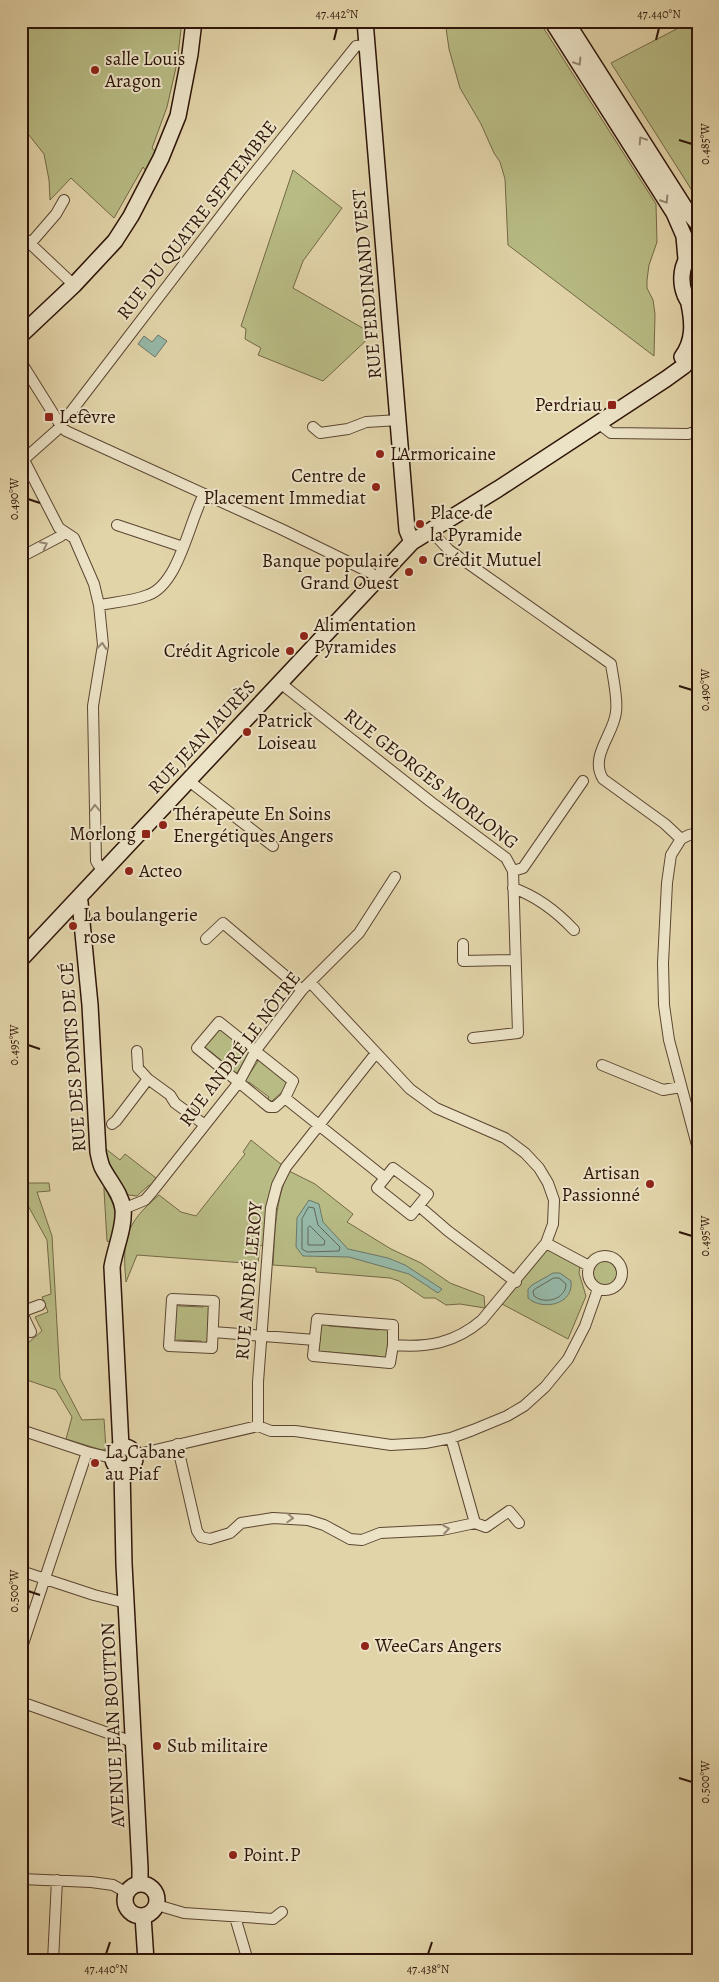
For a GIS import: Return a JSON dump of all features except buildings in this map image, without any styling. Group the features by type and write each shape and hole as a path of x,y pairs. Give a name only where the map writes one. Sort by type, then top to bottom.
{"street":[{"path":"21,335 74,285 115,240 135,209 161,158 178,116 190,54 194,21"},
{"name":"RUE FERDINAND VEST","path":"365,21 407,530 412,542"},
{"path":"552,21 674,213 684,236 686,259"},
{"path":"566,21 685,208 698,224"},
{"name":"RUE DU QUATRE SEPTEMBRE","path":"22,461 61,426 234,199 356,46 367,44"},
{"path":"30,244 56,214 64,200"},
{"path":"21,235 74,285"},
{"path":"666,379 688,349 693,328 693,309 684,293 681,282 682,270 686,259 698,246"},
{"path":"412,542 432,532 666,379 684,366 698,347"},
{"path":"21,362 66,431 281,529 378,578"},
{"path":"313,427 320,433 348,429 366,422 399,420"},
{"path":"598,423 611,433 688,434 698,431"},
{"path":"22,461 59,528 74,538 93,583 99,605 103,645 93,706 96,861 102,872"},
{"path":"99,605 149,595 157,591 170,578 204,494"},
{"path":"117,525 183,547"},
{"path":"21,557 61,536 64,532"},
{"path":"432,532 449,550 611,664 616,712 599,757 599,769 603,779 665,824 680,839"},
{"name":"RUE JEAN JAURÈS","path":"21,959 412,542"},
{"name":"RUE GEORGES MORLONG","path":"280,682 431,802 506,858 513,871 518,1033 474,1038"},
{"path":"189,781 272,846"},
{"path":"513,871 523,868 583,781"},
{"path":"698,833 689,834 680,839 673,850 670,860 663,962 667,1022 681,1087 698,1148"},
{"name":"RUE ANDRÉ LE NÔTRE","path":"123,1208 144,1200 152,1192 239,1082 256,1050 306,986 359,933 395,877"},
{"path":"514,888 526,893 563,919 574,930"},
{"name":"RUE DES PONTS DE CÉ","path":"78,899 80,902 86,954 98,1152 102,1167 118,1193 123,1208"},
{"path":"206,939 223,922 306,986 422,1100 504,1138 525,1153 538,1168 548,1184 554,1200 553,1224 546,1243 491,1311 472,1329 430,1346 393,1345"},
{"path":"463,944 463,961 516,960"},
{"path":"219,1022 256,1050 294,1081 285,1098 275,1107 269,1107 197,1048 219,1022"},
{"path":"137,1051 138,1068 148,1079 170,1096 175,1103 205,1125"},
{"name":"RUE ANDRÉ LEROY","path":"258,1426 261,1334 271,1208 274,1195 286,1167 376,1053"},
{"path":"602,1065 663,1090 681,1087"},
{"path":"112,1124 148,1079"},
{"path":"285,1098 385,1178"},
{"path":"394,1168 428,1194 419,1206 411,1215 377,1188 394,1168"},
{"path":"419,1206 448,1231 516,1282"},
{"path":"123,1208 122,1225 115,1247 112,1267 123,1457"},
{"path":"546,1243 589,1266"},
{"path":"608,1257 617,1262 620,1267 621,1278 615,1287 604,1290 598,1289 593,1286 588,1277 589,1266 597,1258 608,1257"},
{"path":"21,1430 87,1452 123,1457 258,1426 271,1431 295,1431 391,1445 425,1443 451,1438 507,1416 524,1406 545,1387 568,1359 585,1326 598,1289"},
{"path":"172,1299 214,1302 213,1332 212,1348 170,1346 172,1299"},
{"path":"31,1332 22,1312 40,1305"},
{"path":"317,1319 393,1325 393,1345 390,1363 313,1356 315,1340 317,1319"},
{"path":"213,1332 261,1334 315,1340"},
{"path":"451,1438 475,1523"},
{"path":"177,1444 197,1531 201,1538 210,1539 230,1533 241,1523 273,1518 308,1520 324,1525 350,1539 362,1540 380,1533 442,1530 475,1523 486,1527 509,1511 519,1523"},
{"path":"21,1650 87,1452"},
{"name":"AVENUE JEAN BOUTTON","path":"123,1457 124,1564 140,1884"},
{"path":"21,1571 126,1604"},
{"path":"21,1702 133,1742"},
{"path":"21,1879 113,1885 127,1893"},
{"path":"53,1961 57,1880"},
{"path":"140,1884 148,1885 154,1890 157,1897 157,1906 151,1913 143,1916 134,1915 128,1909 125,1901 127,1893 132,1887 140,1884"},
{"path":"157,1906 184,1913 273,1919 282,1912"},
{"path":"143,1916 146,1961"},
{"path":"235,1917 248,1961"}],"green space":[{"path":"21,21 182,21 177,63 167,107 152,148 156,152 146,171 143,167 114,218 71,178 50,200 49,180 44,154 21,125"},
{"path":"445,21 539,21 656,204 657,242 649,265 647,280 647,288 653,300 655,314 654,356 508,245 505,179 500,162 460,88 449,49"},
{"path":"692,21 698,21 698,200 611,63"},
{"path":"293,170 342,208 303,261 293,288 373,334 323,381 258,355 261,348 245,339 246,329 241,326"},
{"path":"698,254 698,305 688,287 691,264"},
{"path":"220,1027 250,1051 237,1073 227,1070 229,1067 210,1051 205,1052 203,1043"},
{"path":"260,1058 288,1081 284,1090 272,1101 267,1101 269,1097 249,1082 246,1085 245,1081"},
{"path":"251,1140 282,1165 270,1193 263,1245 260,1246 258,1264 137,1255 126,1282 126,1243 128,1233 139,1215 159,1195 181,1212 196,1216 245,1154 243,1152"},
{"path":"106,1149 120,1160 125,1154 156,1178 151,1186 149,1185 137,1196 126,1193 109,1166"},
{"path":"289,1171 315,1184 353,1214 347,1222 391,1249 421,1263 450,1283 484,1296 485,1308 460,1304 446,1305 435,1298 424,1298 399,1281 390,1278 316,1272 316,1268 273,1265 278,1205"},
{"path":"21,1183 49,1183 50,1191 37,1192 52,1236 60,1378 82,1420 104,1419 106,1449 102,1450 66,1439 72,1417 56,1390 21,1378 21,1349 42,1331 35,1317 48,1312 42,1297 51,1294 47,1240 21,1193"},
{"path":"107,1184 118,1211 112,1243 107,1241 104,1187"},
{"path":"551,1249 580,1265 579,1273 586,1296 568,1339 502,1304 545,1250"},
{"path":"604,1261 613,1265 617,1274 613,1283 604,1287 595,1283 591,1274 595,1265"},
{"path":"179,1302 179,1306 203,1307 204,1304 210,1307 207,1344 201,1345 201,1341 177,1340 176,1343 174,1342 174,1305"},
{"path":"329,1323 329,1326 379,1330 380,1327 385,1327 390,1333 387,1358 377,1360 377,1356 327,1352 319,1354 316,1347 320,1325"}],"water":[{"path":"158,335 167,341 155,357 138,344 144,336 152,342"},
{"path":"309,1200 319,1204 323,1222 348,1249 388,1258 405,1265 442,1289 438,1293 409,1274 349,1257 303,1256 296,1247 297,1218"},
{"path":"553,1273 560,1273 571,1281 571,1289 568,1296 549,1305 534,1302 528,1298 528,1289 532,1285"}],"place":[{"name":"salle Louis Aragon","path":"95,70"},
{"name":"Perdriau","path":"612,405"},
{"name":"Lefèvre","path":"49,417"},
{"name":"L'Armoricaine","path":"380,454"},
{"name":"Centre de Placement Immediat","path":"376,487"},
{"name":"Place de la Pyramide","path":"420,524"},
{"name":"Crédit Mutuel","path":"423,560"},
{"name":"Banque populaire Grand Ouest","path":"409,572"},
{"name":"Alimentation Pyramides","path":"304,636"},
{"name":"Crédit Agricole","path":"290,651"},
{"name":"Patrick Loiseau","path":"247,732"},
{"name":"Thérapeute En Soins Energétiques Angers","path":"163,825"},
{"name":"Morlong","path":"146,834"},
{"name":"Acteo","path":"129,871"},
{"name":"La boulangerie rose","path":"73,926"},
{"name":"Artisan Passionné","path":"650,1184"},
{"name":"La Cabane au Piaf","path":"95,1463"},
{"name":"WeeCars Angers","path":"365,1646"},
{"name":"Sub militaire","path":"157,1746"},
{"name":"Point.P","path":"233,1855"}]}
